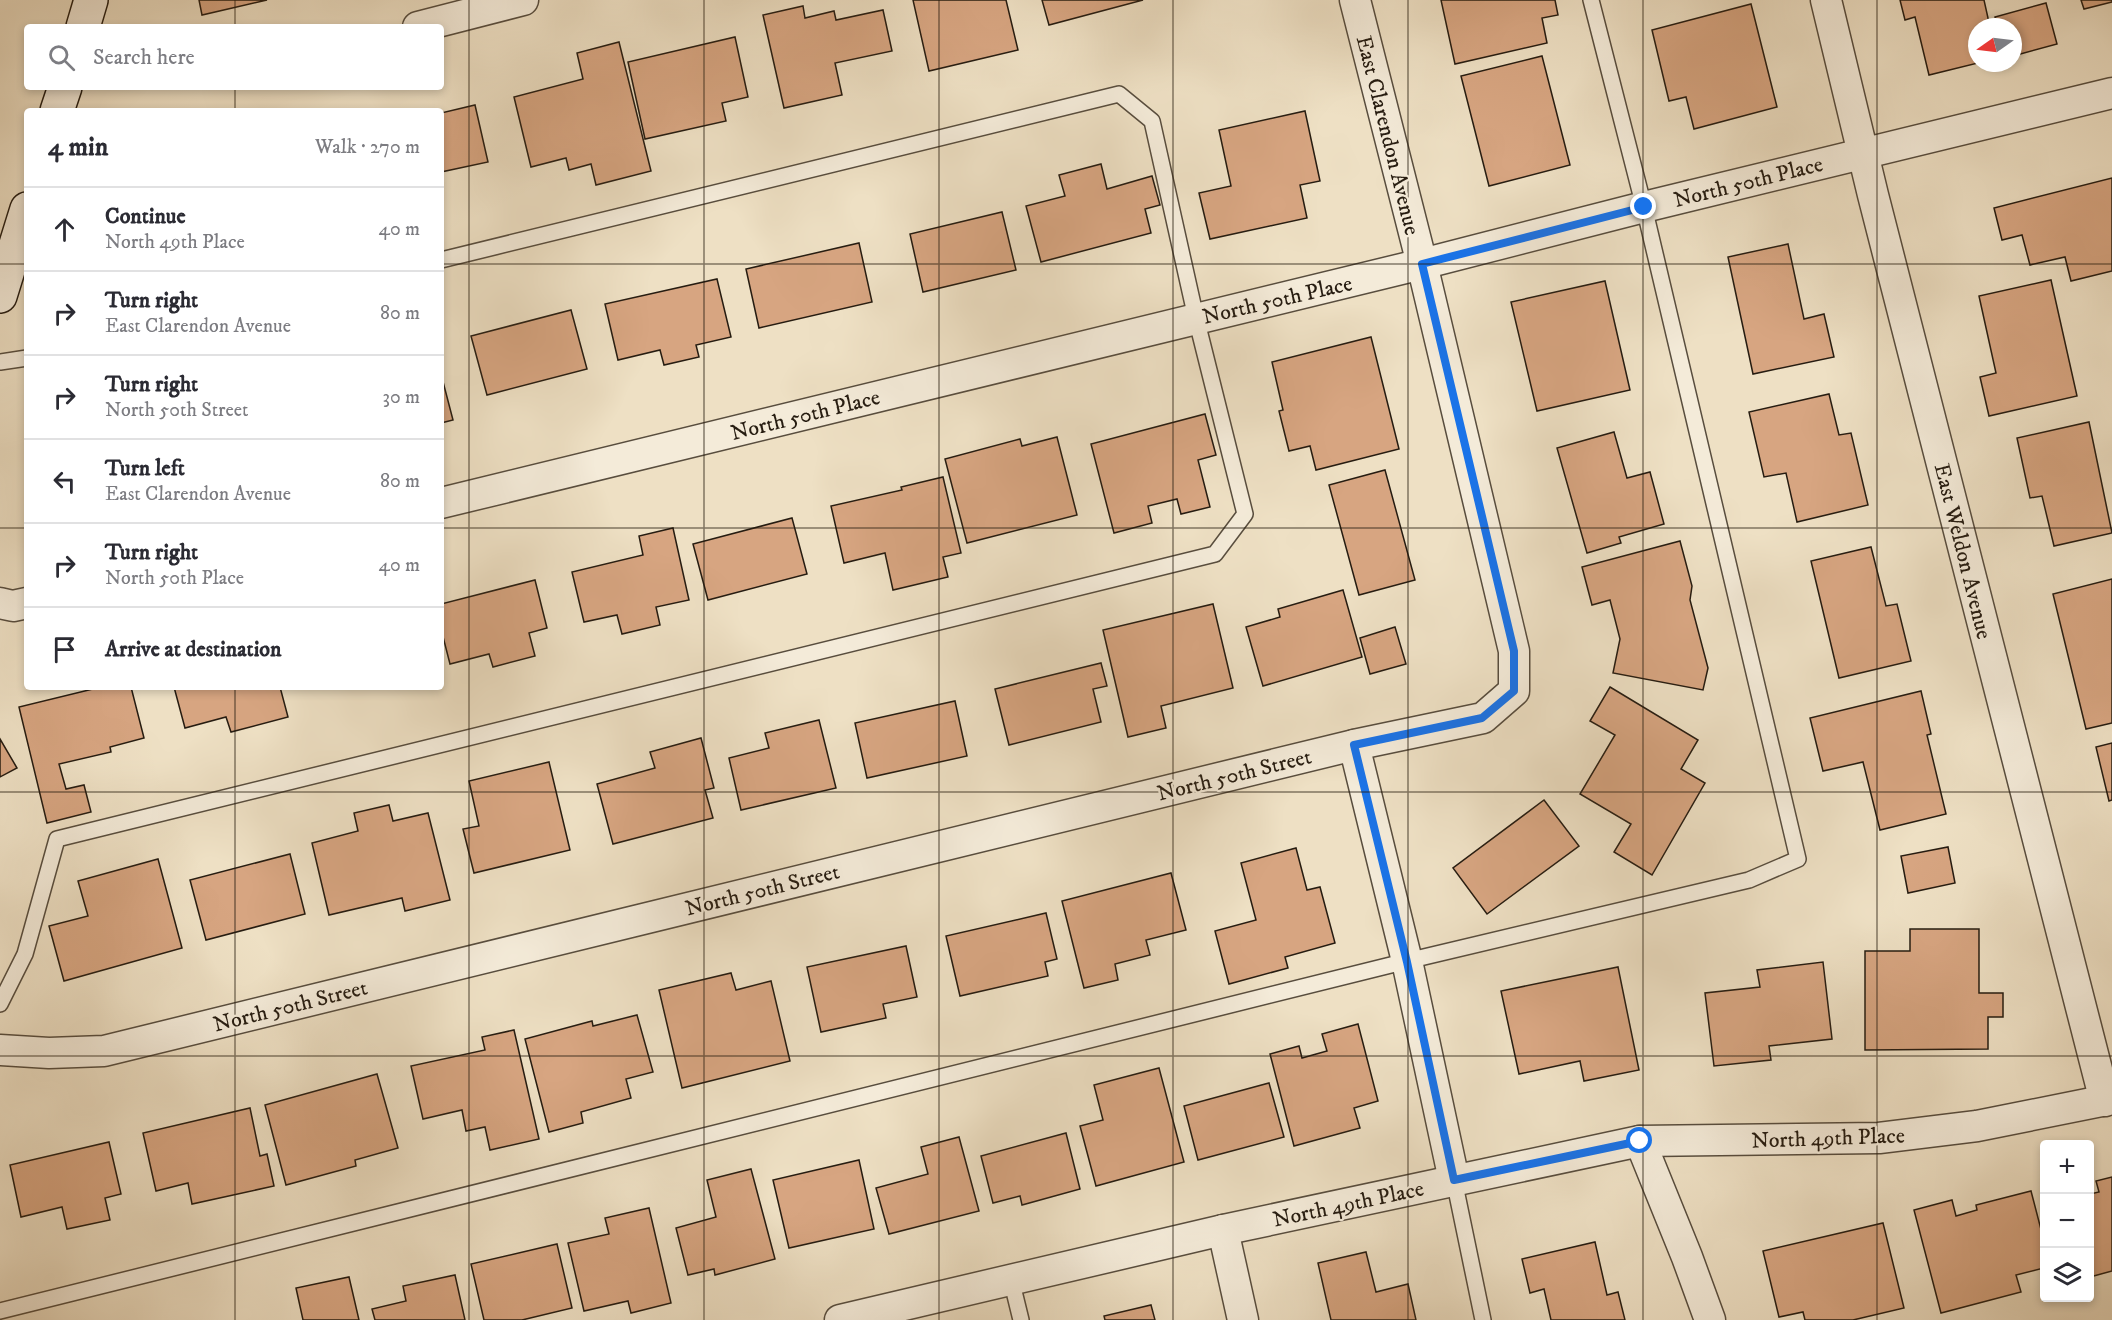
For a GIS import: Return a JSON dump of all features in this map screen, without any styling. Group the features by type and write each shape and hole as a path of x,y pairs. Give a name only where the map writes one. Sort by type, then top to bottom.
{"main road":[{"path":"84,24 91,0"},
{"path":"58,108 64,90"},
{"path":"0,296 24,219"}],"street":[{"path":"430,24 523,0"},
{"name":"East Clarendon Avenue","path":"1355,0 1422,264 1514,651 1514,691"},
{"name":"East Weldon Avenue","path":"1826,0 1863,153 2109,1100"},
{"name":"North 50th Place","path":"444,502 2112,93"},
{"path":"0,603 13,606 24,604"},
{"name":"North 50th Street","path":"0,1050 49,1053 104,1051 1354,745 1482,718 1514,691"},
{"path":"1354,745 1407,962 1454,1180"},
{"name":"North 49th Place","path":"840,1320 1223,1230 1640,1141 1879,1138 1977,1126 2109,1100"},
{"path":"1640,1141 1710,1320"},
{"path":"1223,1230 1244,1320"}],"lane":[{"path":"0,1311 1407,962 1749,880 1798,859 1644,207 1591,0"},
{"path":"0,1004 25,954 57,838 1215,554 1245,514 1196,318 1152,121 1119,94 444,259"},
{"path":"0,362 24,358"},
{"path":"1454,1180 1484,1320"},
{"path":"1011,1279 1021,1320"}],"building":[{"path":"199,0 267,0 202,15"},
{"path":"913,0 1006,0 1018,50 929,71"},
{"path":"1042,0 1143,0 1049,25"},
{"path":"1441,0 1555,0 1558,15 1542,18 1547,43 1455,64"},
{"path":"1900,0 1984,0 1988,18 1968,18 1968,65 1929,75 1915,17 1905,20"},
{"path":"2081,0 2112,0 2112,2 2084,9"},
{"path":"2046,3 2057,44 2022,54 2022,18 1995,17"},
{"path":"1751,4 1777,107 1694,129 1686,97 1669,101 1652,30"},
{"path":"803,6 805,18 834,11 836,20 883,10 892,51 835,63 842,95 784,108 763,15"},
{"path":"735,37 748,97 722,103 726,121 645,139 628,62"},
{"path":"619,42 651,171 596,185 591,164 569,170 566,158 531,167 514,97 583,79 577,53"},
{"path":"1542,56 1570,165 1489,186 1461,76"},
{"path":"475,105 488,162 444,171 444,112"},
{"path":"1305,111 1320,181 1300,185 1307,218 1210,239 1199,193 1231,186 1219,130"},
{"path":"1101,164 1107,189 1152,176 1160,205 1145,209 1151,233 1041,262 1026,206 1065,196 1059,175"},
{"path":"2112,178 2112,271 2071,281 2065,257 2030,265 2022,235 2002,240 1994,208"},
{"path":"1002,212 1016,270 923,292 910,234"},
{"path":"859,243 872,302 759,328 746,269"},
{"path":"1788,244 1804,319 1824,314 1834,357 1753,374 1728,257"},
{"path":"717,279 731,337 696,345 699,357 664,365 660,350 618,360 605,304"},
{"path":"2051,280 2077,396 1989,416 1980,377 1996,373 1979,296"},
{"path":"1605,281 1630,390 1537,411 1511,302"},
{"path":"571,310 587,369 487,395 471,336"},
{"path":"1371,337 1399,449 1316,470 1310,446 1289,451 1279,411 1283,410 1272,362"},
{"path":"444,386 453,420 444,422"},
{"path":"1829,394 1839,435 1851,433 1868,505 1797,522 1786,473 1764,477 1749,412"},
{"path":"1205,414 1216,455 1198,460 1210,507 1181,514 1177,499 1148,506 1152,523 1114,533 1091,444"},
{"path":"2089,422 2112,533 2054,546 2042,496 2030,498 2017,438"},
{"path":"1614,432 1627,478 1650,472 1664,524 1619,537 1621,543 1587,553 1557,448"},
{"path":"1057,437 1077,515 967,543 945,459 1020,439 1022,446"},
{"path":"1385,470 1415,580 1359,595 1329,485"},
{"path":"943,477 961,553 943,557 948,577 893,590 885,553 844,563 831,506 902,490 901,487"},
{"path":"792,518 807,574 708,600 693,544"},
{"path":"673,528 689,600 656,607 660,625 622,634 617,615 584,622 572,572 643,555 639,536"},
{"path":"1680,541 1692,586 1690,600 1708,668 1703,690 1613,673 1620,639 1610,600 1592,605 1582,567"},
{"path":"1871,547 1886,606 1897,604 1911,661 1839,678 1811,561"},
{"path":"2112,579 2112,723 2086,729 2053,594"},
{"path":"535,580 547,628 529,633 535,656 493,667 489,654 450,664 444,641 444,603"},
{"path":"1343,590 1362,657 1263,686 1246,627 1280,617 1278,609"},
{"path":"1213,604 1233,688 1161,706 1166,728 1128,737 1103,630"},
{"path":"1395,627 1406,664 1370,674 1360,638"},
{"path":"1101,663 1107,686 1093,689 1101,722 1009,745 995,689"},
{"path":"1610,687 1698,740 1681,769 1705,783 1652,875 1614,852 1631,824 1580,794 1615,735 1590,721"},
{"path":"89,690 132,690 144,738 110,747 111,752 59,764 66,789 84,785 91,812 47,823 19,707"},
{"path":"175,690 281,690 288,717 231,732 226,717 185,728"},
{"path":"1921,691 1931,734 1927,735 1946,814 1880,830 1863,762 1823,771 1810,718"},
{"path":"955,701 967,756 867,778 855,723"},
{"path":"819,720 836,788 741,810 729,758 769,748 765,733"},
{"path":"701,738 714,788 705,790 713,818 613,844 597,784 655,768 650,752"},
{"path":"0,739 17,768 0,777"},
{"path":"2112,743 2112,800 2109,801 2096,747"},
{"path":"549,762 570,850 474,873 463,829 479,826 469,781"},
{"path":"1544,800 1579,846 1487,914 1453,868"},
{"path":"389,805 393,821 428,813 450,900 405,911 402,898 329,915 312,843 358,831 354,813"},
{"path":"1948,847 1955,883 1908,893 1901,856"},
{"path":"1296,848 1307,890 1320,887 1335,943 1285,957 1288,968 1229,984 1215,931 1256,920 1241,863"},
{"path":"290,854 305,914 206,940 190,880"},
{"path":"158,859 182,948 64,981 49,926 88,916 78,881"},
{"path":"1171,873 1186,930 1146,940 1150,955 1115,964 1118,980 1084,988 1062,901"},
{"path":"1046,913 1057,959 1045,962 1048,976 960,996 946,936"},
{"path":"1910,929 1979,929 1979,993 2003,993 2003,1017 1988,1017 1988,1049 1865,1050 1865,951 1910,951"},
{"path":"906,946 917,997 883,1004 886,1018 821,1032 807,967"},
{"path":"1823,962 1832,1039 1769,1046 1771,1060 1714,1066 1705,993 1760,987 1757,970"},
{"path":"1618,967 1639,1070 1584,1081 1580,1061 1519,1074 1501,991"},
{"path":"731,973 736,990 771,981 790,1061 682,1088 659,990"},
{"path":"637,1015 653,1072 626,1079 631,1098 581,1112 583,1123 549,1132 525,1039 592,1021 593,1026"},
{"path":"1358,1024 1378,1101 1354,1108 1360,1128 1294,1146 1270,1054 1299,1046 1302,1058 1327,1051 1322,1034"},
{"path":"514,1030 539,1139 490,1150 485,1127 466,1131 462,1110 423,1119 411,1066 485,1050 482,1037"},
{"path":"1159,1068 1184,1162 1096,1186 1080,1126 1103,1120 1094,1085"},
{"path":"377,1074 398,1148 355,1160 356,1166 286,1185 265,1105"},
{"path":"1269,1083 1284,1137 1198,1160 1184,1106"},
{"path":"250,1108 260,1156 267,1154 274,1186 192,1204 188,1183 156,1191 143,1133"},
{"path":"1066,1133 1080,1189 1022,1205 1020,1196 993,1203 981,1156"},
{"path":"959,1137 979,1211 889,1234 876,1188 928,1174 921,1147"},
{"path":"109,1142 121,1194 105,1198 110,1220 67,1229 62,1207 21,1217 10,1165"},
{"path":"859,1160 874,1229 789,1248 773,1180"},
{"path":"751,1169 775,1259 715,1275 714,1269 688,1275 676,1228 716,1217 707,1180"},
{"path":"2112,1177 2112,1271 2094,1276 2094,1193 2099,1192 2096,1181"},
{"path":"2031,1191 2040,1226 2040,1269 2016,1275 2021,1292 1941,1313 1914,1210 1952,1200 1956,1216 1977,1210 1976,1205"},
{"path":"649,1208 671,1303 631,1313 628,1301 584,1311 568,1243 609,1234 605,1218"},
{"path":"1883,1223 1904,1308 1853,1320 1805,1320 1803,1312 1779,1317 1763,1251"},
{"path":"1595,1242 1607,1295 1618,1292 1625,1320 1551,1320 1544,1289 1530,1293 1522,1259"},
{"path":"557,1244 572,1308 522,1320 484,1320 471,1264"},
{"path":"1366,1252 1376,1292 1408,1284 1416,1320 1331,1320 1318,1263"},
{"path":"455,1275 465,1320 375,1320 372,1309 406,1301 403,1286"},
{"path":"349,1277 359,1320 303,1320 296,1288"},
{"path":"1151,1305 1155,1320 1105,1320 1104,1316"}],"route":[{"path":"1640,1141 1454,1180 1407,962 1354,745 1482,718 1514,691 1514,651 1422,264 1644,207"}]}
